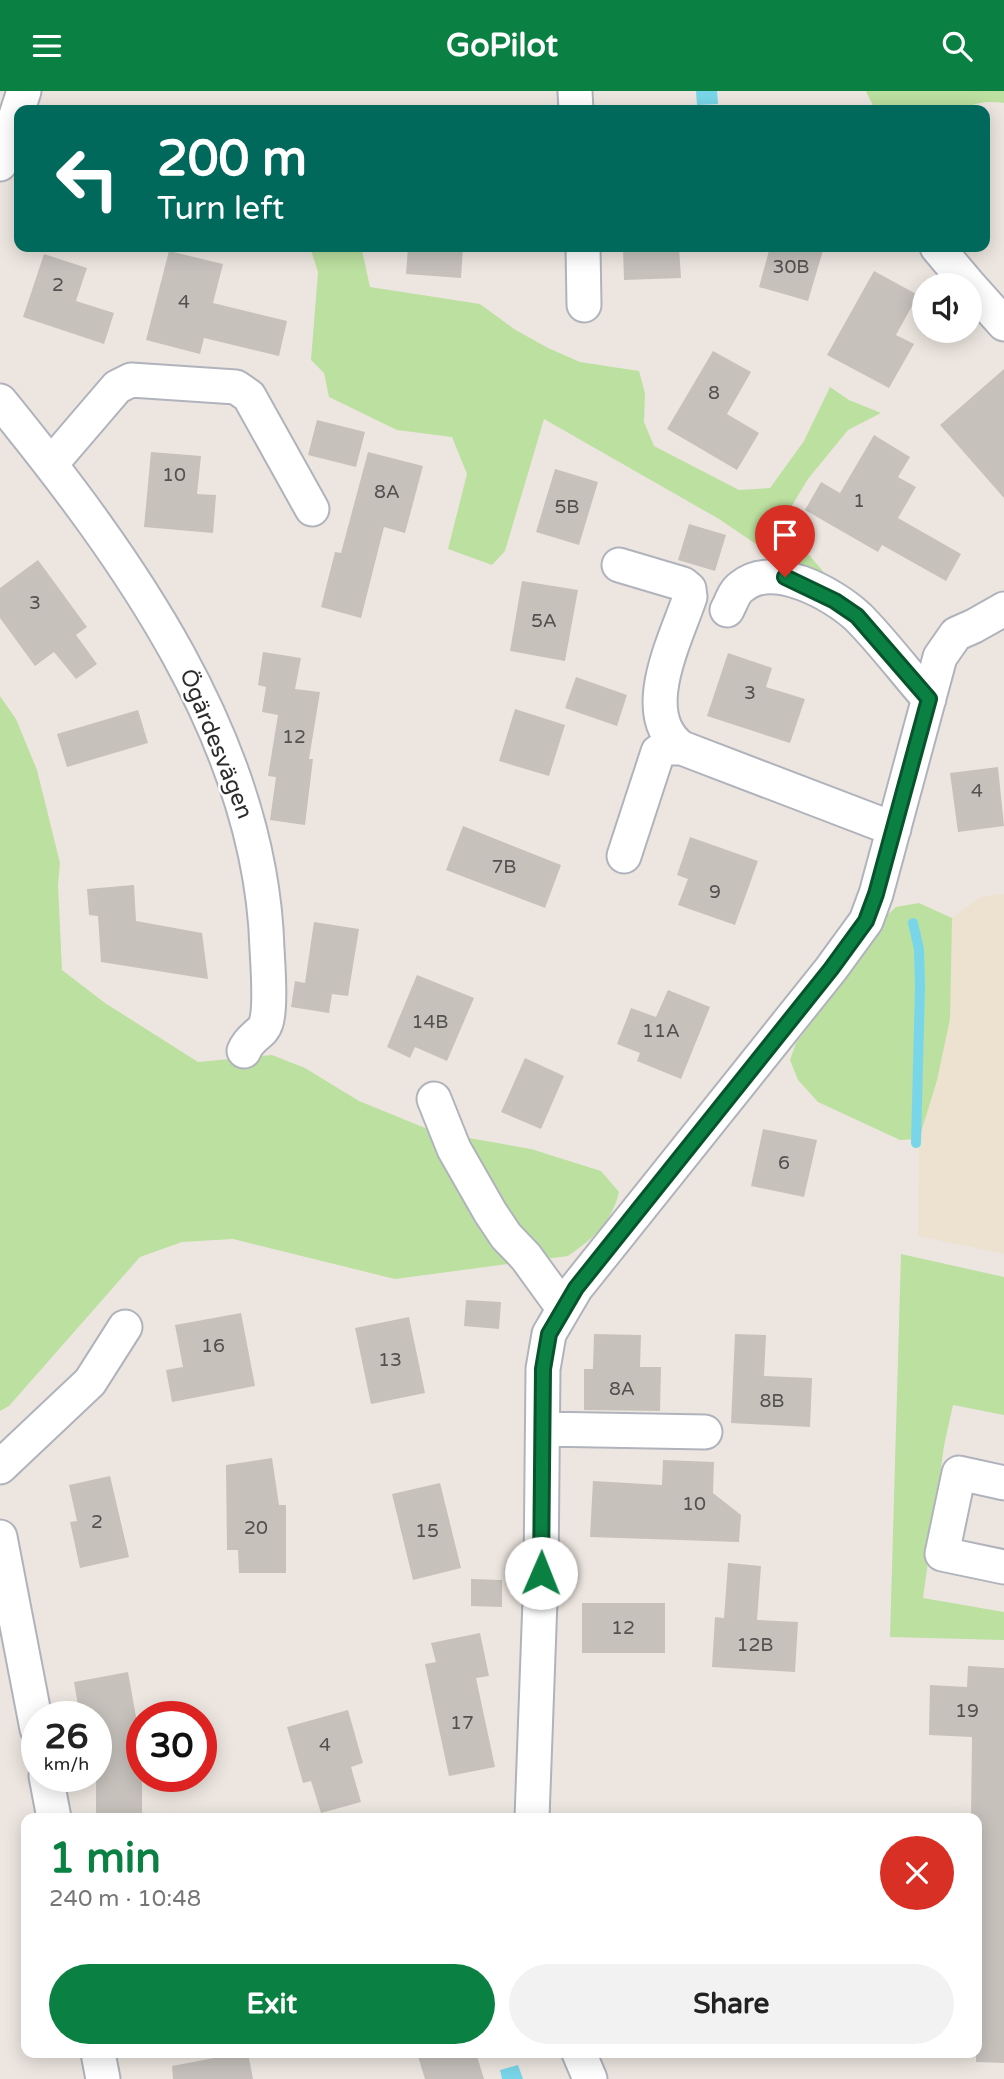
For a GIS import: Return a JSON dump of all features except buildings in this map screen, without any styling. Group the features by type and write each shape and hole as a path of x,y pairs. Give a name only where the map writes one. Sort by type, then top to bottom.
{"street":[{"path":"8,154 14,130"},
{"path":"583,252 584,305"},
{"path":"941,252 958,273"},
{"path":"982,300 1004,324"},
{"path":"51,464 117,387 131,380 236,387 249,397 312,509"},
{"name":"Ögärdesvägen","path":"0,401 51,464 148,605 185,664 233,775 261,875 266,916 266,1024 258,1034 248,1040 244,1051"},
{"path":"619,565 689,589 690,597 664,672 659,704 667,734 682,748"},
{"path":"727,610 738,589 752,579 766,576 785,577 808,587 857,616 929,699"},
{"path":"532,1813 541,1600 543,1369 549,1334 576,1288 866,921 876,894 940,657 947,643 956,634 1004,609"},
{"path":"624,856 658,752 664,748 682,748 894,829"},
{"path":"434,1099 454,1149 490,1212 563,1308"},
{"path":"0,1467 90,1382 125,1327"},
{"path":"543,1429 705,1432"},
{"path":"1004,1483 960,1473 942,1554 1004,1567"},
{"path":"0,1537 32,1701"},
{"path":"49,1792 53,1813"},
{"path":"99,2058 103,2079"},
{"path":"581,2058 590,2079"}],"shaded area":[{"path":"1004,894 1004,1254 918,1236 920,1044 928,967 952,918 981,897"}],"green space":[{"path":"866,91 1004,91 1004,103 873,105"},
{"path":"312,252 362,252 370,287 480,304 514,329 580,362 639,371 645,393 644,422 654,446 739,490 770,488 804,441 830,387 849,400 881,413 848,430 808,479 791,507 793,524 803,548 834,584 790,567 719,519 544,419 505,551 492,565 448,549 467,474 452,437 397,430 329,397 324,373 311,360 318,272"},
{"path":"0,696 16,719 37,770 60,863 58,885 62,970 105,1003 198,1062 272,1055 305,1068 359,1101 435,1132 531,1149 601,1171 619,1192 612,1212 600,1229 568,1256 395,1279 233,1239 182,1242 140,1257 9,1406 0,1411"},
{"path":"919,903 952,918 950,1019 937,1080 919,1139 900,1140 818,1102 798,1080 790,1060 796,1043 854,966 877,925 896,907"},
{"path":"901,1254 1004,1277 1004,1415 953,1405 944,1446 923,1598 1004,1612 1004,1640 890,1637"}],"water":[{"path":"696,91 717,91 718,104 697,105"},
{"path":"518,2065 523,2079 502,2079 500,2070"}],"waterway":[{"path":"913,923 919,949 920,987 916,1143"}],"route":[{"path":"541,1573 543,1369 549,1334 576,1288 831,969 866,921 876,894 929,699 857,616 835,601 785,577"}]}
